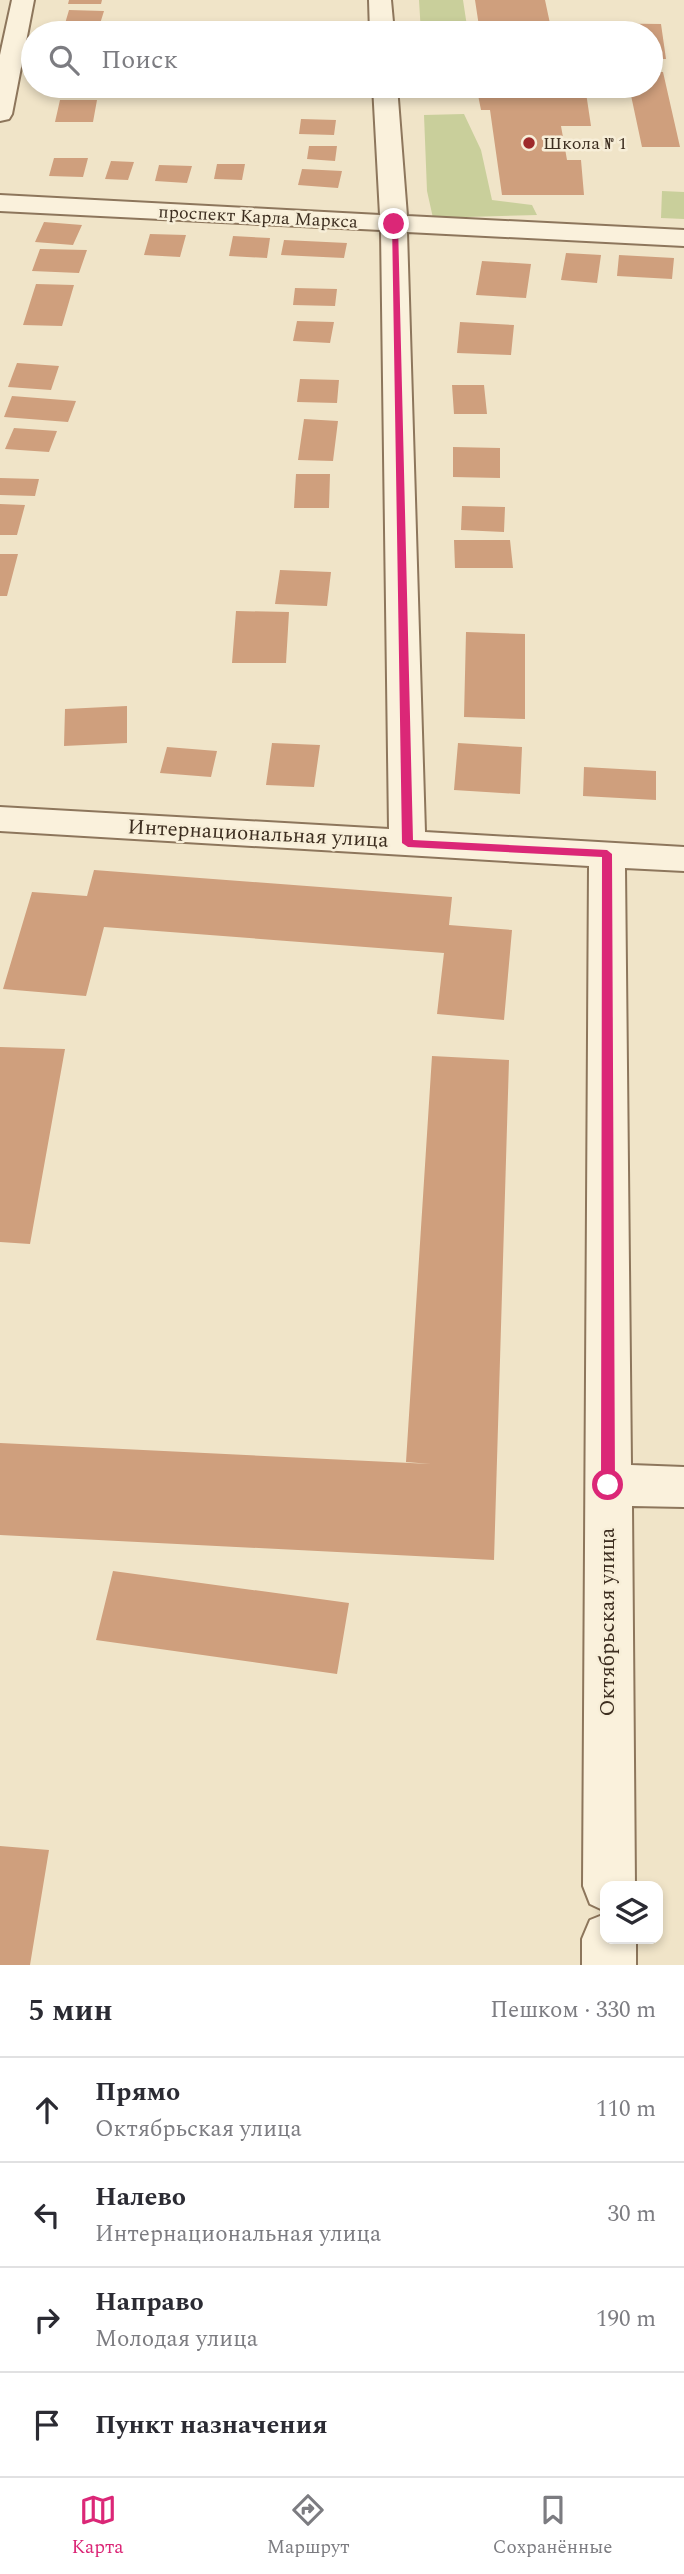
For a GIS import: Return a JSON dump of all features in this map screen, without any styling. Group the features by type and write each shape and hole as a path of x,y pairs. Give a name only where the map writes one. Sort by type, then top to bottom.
{"street":[{"path":"0,114 23,0"},
{"path":"380,0 381,21"},
{"path":"387,98 394,224 408,843"},
{"name":"проспект Карла Маркса","path":"0,203 684,238"},
{"name":"Интернациональная улица","path":"0,819 684,859"},
{"name":"Октябрьская улица","path":"607,854 609,1881"},
{"path":"608,1485 684,1487"},
{"path":"609,1944 609,1965"}],"green space":[{"path":"419,0 463,0 466,21 420,21"},
{"path":"464,114 481,150 492,200 532,205 537,215 433,218 427,191 424,115"},
{"path":"662,191 684,192 684,219 661,218"}],"building":[{"path":"69,0 102,0 101,4 68,4"},
{"path":"475,0 545,0 549,21 478,21"},
{"path":"69,10 104,11 101,21 66,21"},
{"path":"663,38 666,59 663,59"},
{"path":"663,72 680,147 642,147 632,98 663,98"},
{"name":"Школа № 1","path":"479,98 587,98 591,126 561,126 567,160 581,160 584,195 502,195 490,110 481,110"},
{"path":"60,100 97,100 93,122 55,122"},
{"path":"301,119 336,120 334,135 299,134"},
{"path":"309,146 337,146 335,161 307,159"},
{"path":"54,158 88,158 83,177 49,176"},
{"path":"111,161 134,162 128,180 105,179"},
{"path":"217,164 245,164 242,180 214,179"},
{"path":"159,165 192,166 187,183 155,181"},
{"path":"302,169 342,171 338,188 298,185"},
{"path":"44,222 82,225 73,245 35,242"},
{"path":"150,234 186,235 180,257 144,255"},
{"path":"233,236 270,238 267,258 229,256"},
{"path":"284,240 347,243 344,258 281,255"},
{"path":"40,249 87,250 79,273 32,271"},
{"path":"566,253 601,255 597,283 561,280"},
{"path":"619,255 674,258 672,279 617,276"},
{"path":"482,261 531,264 526,298 476,295"},
{"path":"36,284 74,285 62,326 23,325"},
{"path":"295,288 337,289 335,306 293,305"},
{"path":"297,321 334,322 330,343 293,341"},
{"path":"460,322 514,325 511,355 457,353"},
{"path":"17,363 59,366 51,390 8,387"},
{"path":"300,379 339,380 337,403 297,402"},
{"path":"452,385 484,385 487,414 454,414"},
{"path":"12,396 76,401 68,422 4,417"},
{"path":"304,419 338,421 333,461 298,460"},
{"path":"14,428 57,431 49,452 5,449"},
{"path":"453,447 500,448 500,478 453,477"},
{"path":"296,474 330,474 329,508 294,508"},
{"path":"0,478 39,479 35,496 0,495"},
{"path":"0,504 25,505 17,535 0,535"},
{"path":"462,506 505,507 504,532 461,530"},
{"path":"454,540 510,540 513,568 455,568"},
{"path":"0,554 18,554 7,596 0,596"},
{"path":"280,570 331,572 327,606 275,604"},
{"path":"236,611 289,612 286,663 232,663"},
{"path":"466,632 525,634 525,719 464,717"},
{"path":"127,706 127,743 64,746 65,709"},
{"path":"272,743 320,745 314,787 266,785"},
{"path":"458,743 522,747 520,794 454,790"},
{"path":"167,747 217,751 211,777 160,773"},
{"path":"584,767 656,771 656,800 583,796"},
{"path":"94,870 452,897 449,925 512,930 504,1020 437,1014 444,953 104,927 86,996 3,989 32,892 87,896"},
{"path":"0,1047 65,1049 30,1244 0,1242"},
{"path":"432,1056 509,1060 494,1560 0,1535 0,1443 431,1464 406,1462"},
{"path":"113,1571 349,1603 337,1674 96,1640"},
{"path":"0,1846 49,1850 30,1965 0,1965"}],"place":[{"name":"Школа № 1","path":"529,143"}],"route":[{"path":"394,224 408,843 607,854 608,1485"}]}
